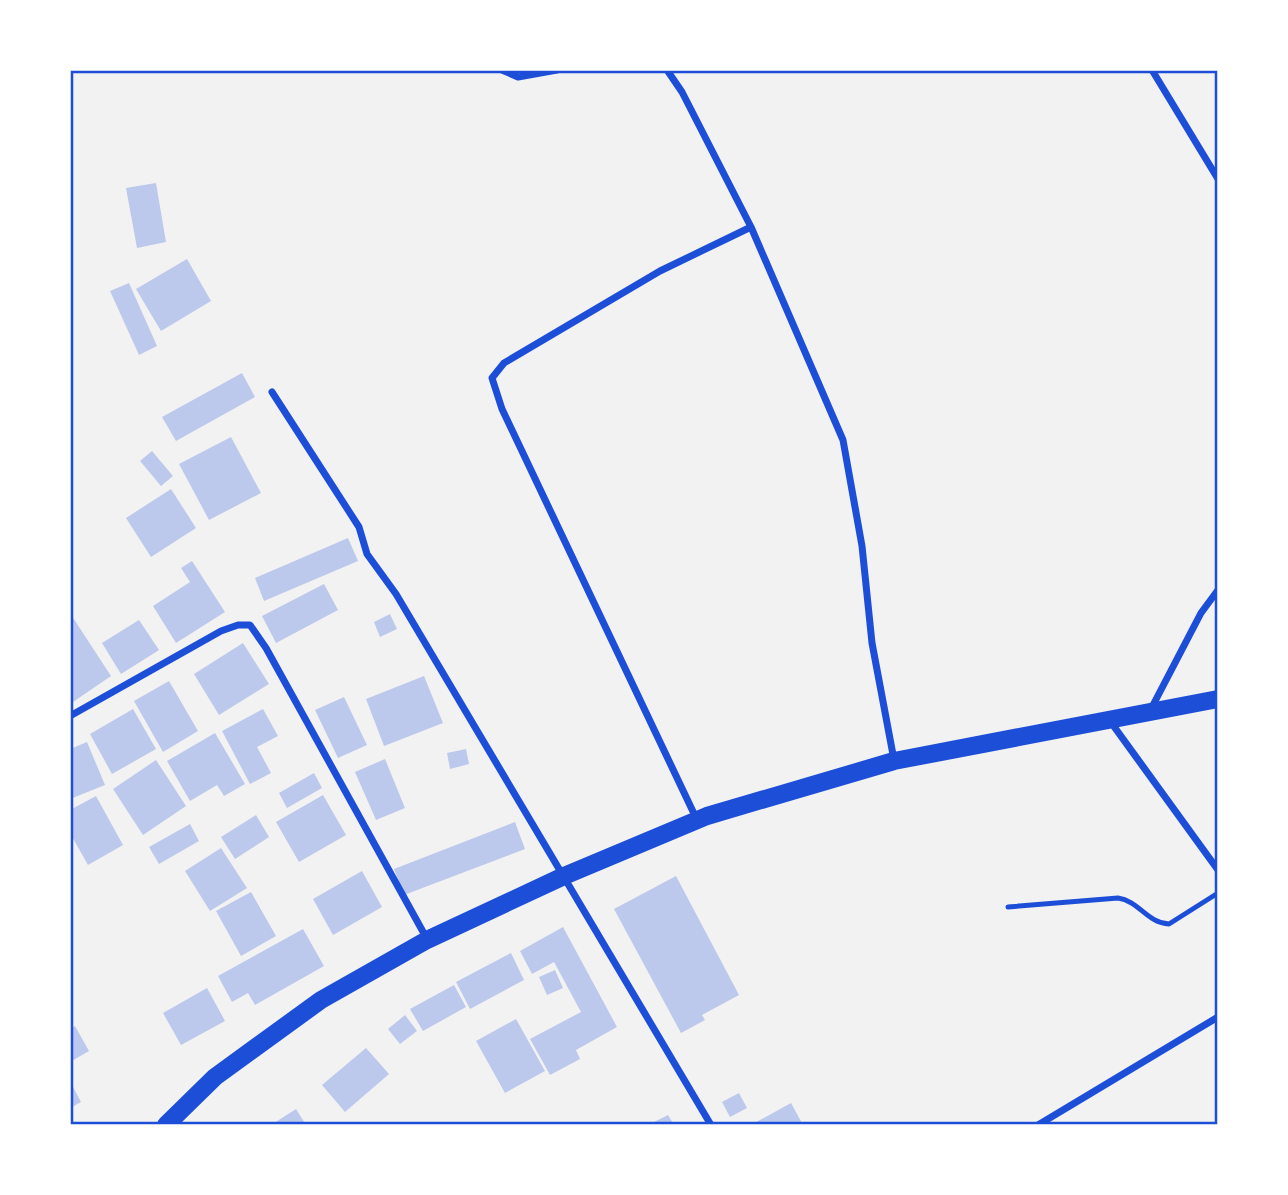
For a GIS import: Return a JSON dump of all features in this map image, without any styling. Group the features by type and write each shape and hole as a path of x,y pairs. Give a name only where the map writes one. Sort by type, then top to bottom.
{"main road":[{"path":"166,1125 215,1077 321,1000 427,940 564,876 697,820 894,761 1218,699"}],"street":[{"path":"502,70 518,77 557,70"},
{"path":"667,70 682,92 751,227 844,440 862,546 872,643 894,761"},
{"path":"1152,70 1218,179"},
{"path":"697,820 502,409 492,378 505,363 660,271 751,227"},
{"path":"272,392 359,527 367,554 396,594 711,1125"},
{"path":"1150,713 1201,613 1218,590"},
{"path":"70,716 221,631 238,625 250,625 266,648 427,940"},
{"path":"1110,720 1218,870"},
{"path":"1038,1125 1218,1017"}],"lane":[{"path":"1008,907 1118,898 1128,900 1153,921 1169,924 1218,893"}],"building":[{"path":"156,183 166,242 137,248 126,188"},
{"path":"187,259 211,301 161,331 136,289"},
{"path":"129,283 157,346 139,355 110,291"},
{"path":"242,373 255,397 176,441 162,417"},
{"path":"231,437 261,493 209,520 179,464"},
{"path":"152,451 173,476 161,486 140,461"},
{"path":"171,489 196,528 151,557 126,518"},
{"path":"348,538 358,561 264,601 255,578"},
{"path":"192,561 225,612 176,643 153,606 190,582 181,568"},
{"path":"324,584 338,610 276,643 262,616"},
{"path":"70,613 111,676 73,702 70,698"},
{"path":"390,614 397,629 380,637 374,622"},
{"path":"139,620 159,650 121,674 102,643"},
{"path":"243,643 269,684 219,715 194,674"},
{"path":"424,676 443,723 384,746 366,699"},
{"path":"169,681 198,731 163,752 134,701"},
{"path":"344,697 367,745 338,758 315,710"},
{"path":"133,709 156,749 112,774 90,734"},
{"path":"263,709 278,736 257,747 271,773 250,784 222,731"},
{"path":"215,733 245,784 224,796 217,785 190,801 167,761"},
{"path":"87,742 105,785 70,799 70,749"},
{"path":"466,749 469,764 450,769 447,753"},
{"path":"385,759 405,808 376,820 355,772"},
{"path":"156,760 186,806 143,835 113,789"},
{"path":"314,773 322,788 287,808 279,793"},
{"path":"323,795 346,835 299,862 276,822"},
{"path":"96,796 123,845 88,865 70,833 70,810"},
{"path":"256,815 269,837 235,859 221,837"},
{"path":"515,822 525,849 404,895 394,869"},
{"path":"190,824 199,841 159,864 149,847"},
{"path":"221,848 247,888 210,911 185,871"},
{"path":"362,871 382,907 333,935 313,899"},
{"path":"676,876 739,995 702,1015 705,1020 681,1033 614,909"},
{"path":"251,892 276,936 241,956 216,911"},
{"path":"563,927 617,1027 576,1050 580,1059 550,1075 530,1039 581,1012 554,962 532,974 520,951"},
{"path":"303,929 324,966 255,1005 248,993 232,1002 218,976"},
{"path":"511,953 524,980 470,1009 456,982"},
{"path":"555,970 563,988 547,995 539,977"},
{"path":"454,985 466,1007 423,1031 410,1009"},
{"path":"207,988 225,1021 181,1045 163,1013"},
{"path":"405,1015 417,1031 400,1044 388,1029"},
{"path":"516,1019 545,1071 505,1093 476,1041"},
{"path":"75,1026 89,1051 70,1062 70,1029"},
{"path":"366,1048 389,1074 345,1112 322,1085"},
{"path":"70,1081 81,1102 70,1108"},
{"path":"739,1093 747,1108 730,1117 722,1102"},
{"path":"791,1103 803,1125 751,1125"},
{"path":"296,1109 306,1125 271,1125"},
{"path":"668,1115 674,1125 648,1125"}]}
